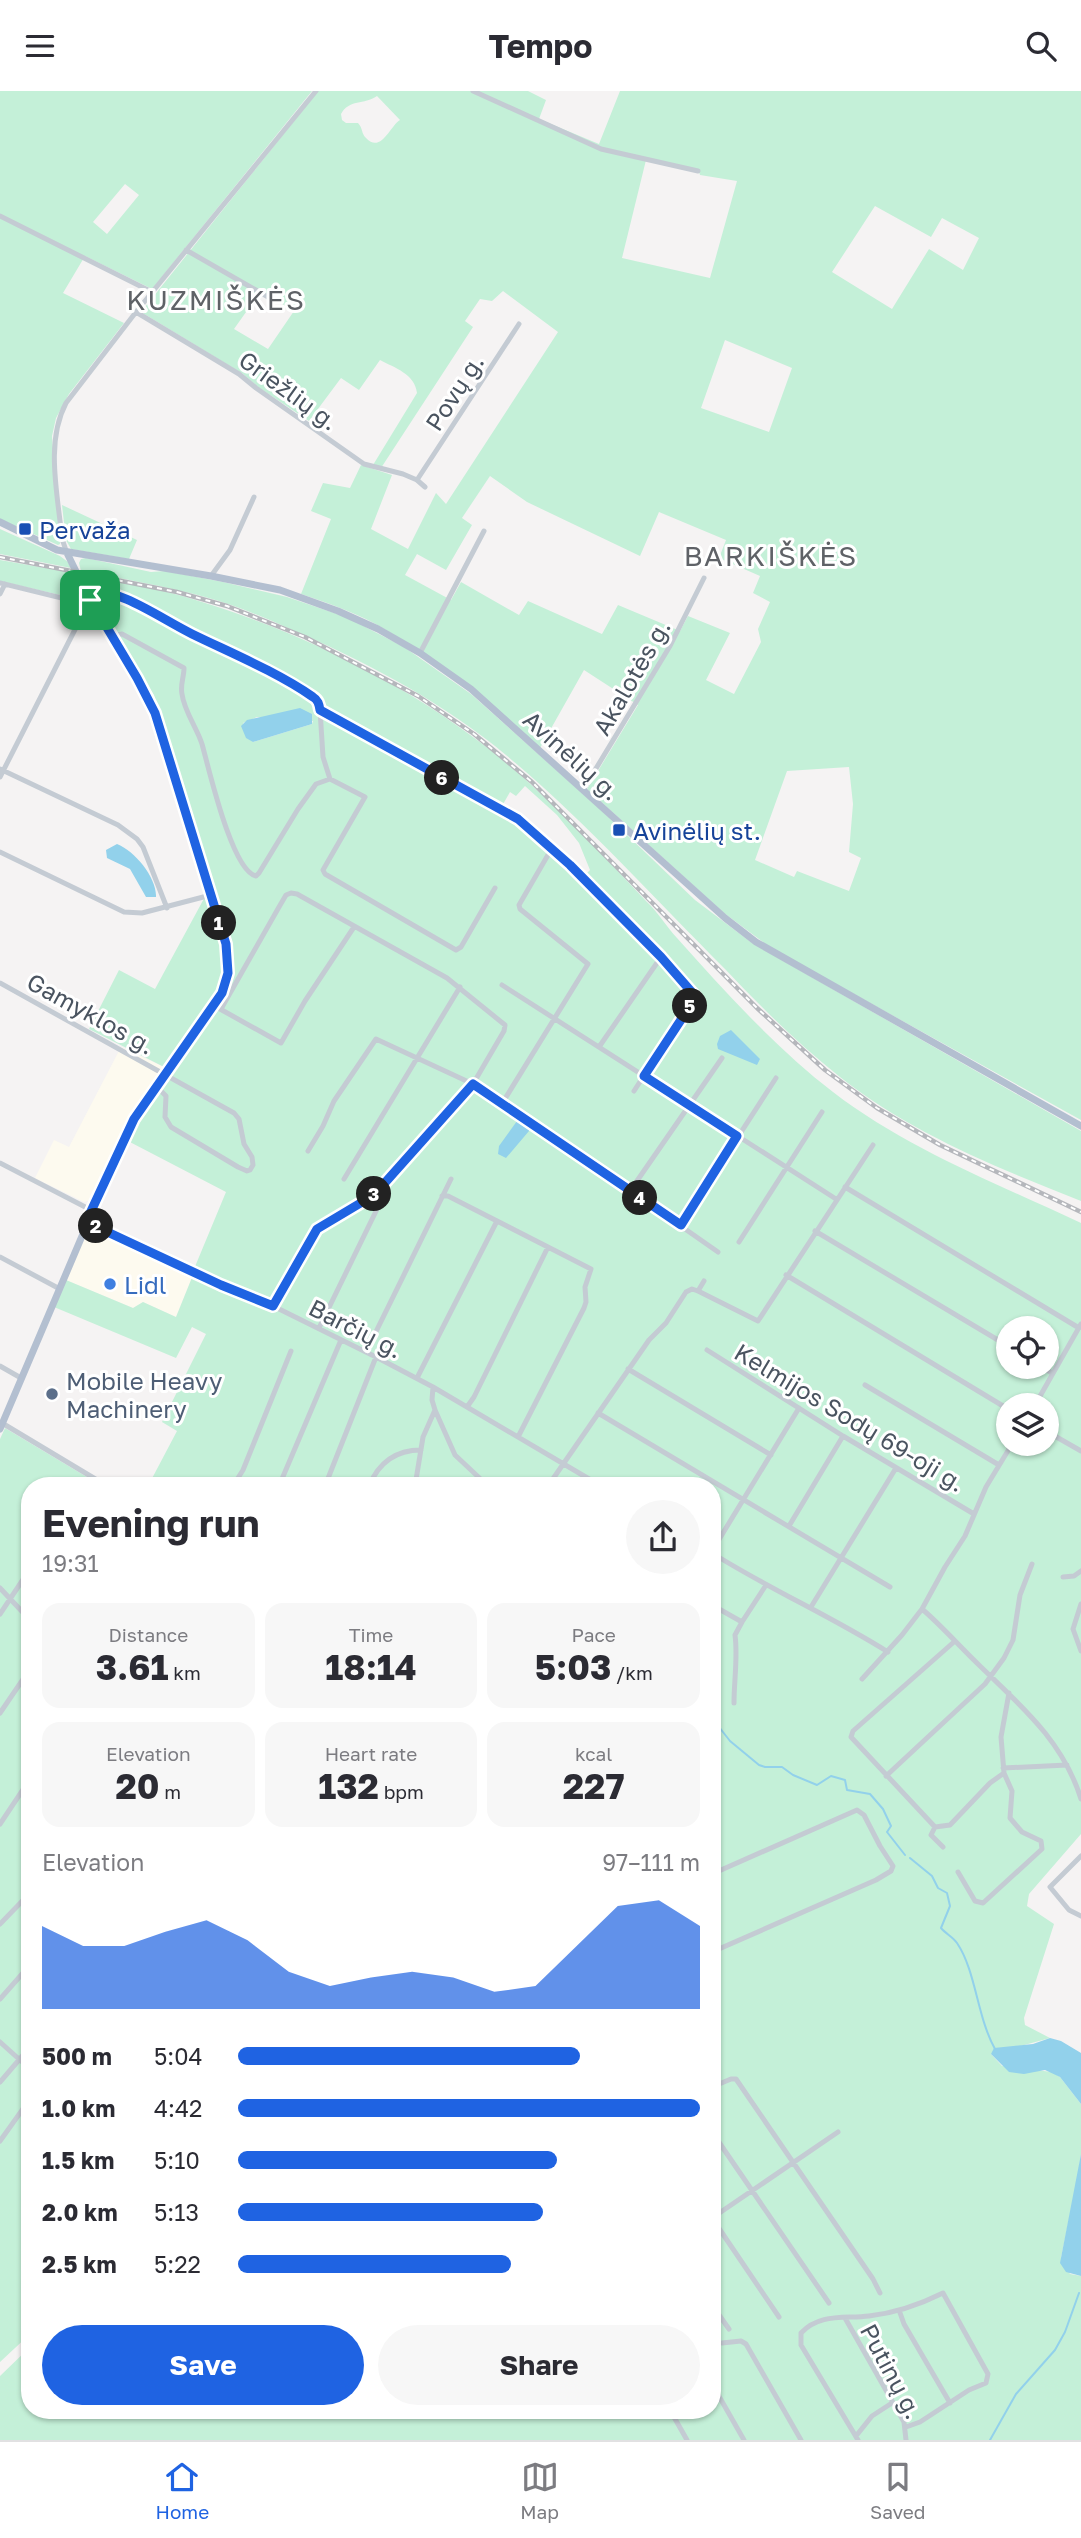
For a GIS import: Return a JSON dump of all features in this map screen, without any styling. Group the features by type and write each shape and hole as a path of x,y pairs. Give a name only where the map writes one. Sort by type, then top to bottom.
{"main road":[{"name":"Avinėlių g.","path":"0,522 51,548 67,553 280,590 378,629 420,653 471,689 724,918 756,942 1081,1126"},
{"path":"1,1426 125,1135 156,1086 218,1007 226,983 228,965 226,944 155,713 90,600 67,553"}],"street":[{"path":"67,553 62,539 54,439 58,420 66,403 152,292 316,91"},
{"path":"473,91 601,149 698,171"},
{"path":"0,216 152,292"},
{"path":"186,250 275,301"},
{"name":"Griežlių g.","path":"136,312 239,374 364,464 403,474 425,487"},
{"name":"Povų g.","path":"417,480 519,324"},
{"path":"211,576 230,549 254,497"},
{"path":"420,653 484,531"},
{"name":"Akalotės g.","path":"583,790 670,646 704,578"},
{"path":"0,594 2,583 78,602 90,600"},
{"path":"84,589 97,589 156,613 313,697 320,710 321,745 330,779"},
{"path":"90,600 1,772 118,825 137,839 143,847 167,908"},
{"path":"110,636 122,634 184,668 182,698 198,734 238,858 248,874 256,876 259,873 316,784 330,779 365,797 323,870 325,874 456,950 461,947 495,888"},
{"path":"320,710 518,819 552,848 661,957 696,997 634,1091"},
{"path":"503,1102 588,964 520,909 519,905 552,848"},
{"path":"0,852 114,909 133,913 167,908 211,895"},
{"path":"273,1306 317,1229 374,1195 473,1084 504,1031 505,1025 460,987 297,894 288,893 218,1007 281,1043 304,1001 354,927"},
{"path":"598,1047 661,957"},
{"name":"Gamyklos g.","path":"0,983 238,1117 244,1143 253,1162 250,1170 238,1167 171,1127 165,1117 166,1096 156,1086"},
{"path":"502,985 836,1199"},
{"path":"344,1179 460,987"},
{"path":"308,1151 334,1101 372,1041 379,1039 473,1084 503,1102 718,1252"},
{"path":"630,1191 722,1058"},
{"path":"681,1225 776,1078"},
{"path":"739,1242 822,1112"},
{"path":"554,1477 628,1369 666,1323 686,1292 692,1289 698,1291 758,1321 873,1145"},
{"path":"0,1163 92,1210"},
{"path":"366,1352 450,1179"},
{"path":"845,1187 1080,1326 1059,1361"},
{"path":"442,1196 448,1196 590,1267 584,1308 518,1437"},
{"path":"319,1328 380,1203"},
{"path":"417,1378 497,1221"},
{"name":"Barčių g.","path":"86,1222 341,1339 433,1387 586,1477"},
{"path":"815,1231 996,1339"},
{"path":"467,1407 548,1247"},
{"path":"0,1257 58,1288"},
{"path":"786,1275 996,1402"},
{"path":"698,1291 704,1280"},
{"path":"283,1477 341,1339"},
{"name":"Kelmijos Sodų 69-oji g.","path":"707,1350 974,1514"},
{"path":"239,1477 291,1351"},
{"path":"329,1477 376,1357"},
{"path":"0,1366 21,1378"},
{"path":"628,1369 771,1455"},
{"path":"865,1385 999,1465"},
{"path":"433,1387 432,1400 435,1410 455,1455 478,1477"},
{"path":"721,1537 799,1408"},
{"path":"416,1477 423,1437 435,1410"},
{"path":"598,1413 705,1477"},
{"path":"1,1426 91,1477"},
{"path":"789,1526 843,1436"},
{"path":"1059,1438 1081,1451"},
{"path":"373,1477 389,1457 401,1452 421,1450"},
{"path":"862,1679 888,1652 922,1609 944,1567 965,1536 1005,1456"},
{"path":"811,1607 896,1468"},
{"path":"721,1486 890,1587"},
{"path":"721,1558 888,1652"},
{"path":"886,1776 991,1676 1004,1658 1013,1640 1020,1595 1032,1564"},
{"path":"1063,1577 1074,1576 1081,1571"},
{"path":"0,1614 21,1582"},
{"path":"734,1703 737,1645 735,1636 766,1585"},
{"path":"0,1588 21,1611"},
{"path":"1081,1604 1073,1629 1081,1651"},
{"path":"922,1609 1016,1699 1045,1731 1067,1765 1081,1799"},
{"path":"721,1610 742,1622"},
{"path":"955,1640 851,1734 851,1739 935,1826 952,1823 969,1803 1004,1771 1067,1765"},
{"path":"0,1713 21,1682"},
{"path":"958,1872 975,1901 984,1903 1042,1849 1041,1841 1022,1832 1010,1818 1012,1791 1004,1771 1001,1737 1009,1693"},
{"path":"0,1824 21,1792"},
{"path":"721,1870 857,1810 864,1815 893,1866 891,1871 876,1880 721,1948"},
{"path":"935,1826 931,1835 943,1847"},
{"path":"1081,1856 1050,1887 1069,1910 1081,1916"},
{"path":"0,1924 21,1902"},
{"path":"0,1999 21,1975"},
{"path":"0,2042 19,2060"},
{"path":"0,2083 21,2058"},
{"path":"721,2083 736,2079 880,2293"},
{"path":"0,2141 21,2112"},
{"path":"721,2212 838,2131"},
{"path":"721,2145 829,2303"},
{"path":"721,2231 779,2317"},
{"path":"892,2403 872,2416 857,2438 800,2340 804,2330 828,2317 845,2318 899,2310 943,2293 989,2377 986,2383 920,2422 906,2427"},
{"path":"899,2310 904,2324 950,2403"},
{"path":"721,2318 729,2329"},
{"name":"Putinų g.","path":"845,2318 906,2427 906,2440"},
{"path":"722,2343 741,2341 746,2344 801,2440"},
{"path":"721,2400 744,2440"},
{"path":"675,2419 687,2440"}],"shaded area":[{"path":"121,1047 164,1067 126,1125 91,1200 84,1202 35,1178 54,1140 69,1147"},
{"path":"96,1229 193,1275 176,1317 143,1302 133,1308 66,1280 87,1231"}],"green space":[{"path":"0,91 312,91 152,289 85,256 63,293 124,323 69,394 56,418 52,436 60,544 0,519","holes":["125,184 139,195 107,234 93,222"]},
{"path":"318,91 528,91 546,100 539,119 599,144 620,91 1081,91 1081,1120 771,948 724,913 587,789 638,705 584,670 540,748 466,685 427,656 366,619 301,594 331,519 311,511 323,483 350,488 361,465 392,475 371,529 408,549 436,493 446,504 558,332 503,291 492,301 480,299 465,321 473,327 381,468 373,465 417,393 412,381 403,372 380,360 359,390 341,378 309,421 243,374 141,312","holes":["377,96 400,120 376,143 366,138 358,123 346,123 342,120 341,114 352,104","646,160 699,172 700,175 737,181 710,278 622,258","875,206 931,237 942,218 979,238 963,270 929,249 892,309 832,272","261,291 294,311 268,349 234,329","725,340 792,368 769,432 701,408","490,476 527,502 640,556 659,512 726,540 719,558 760,576 753,593 770,602 758,629 761,642 734,694 706,680 730,633 688,616 680,631 618,605 602,634 528,601 519,615 461,582 451,600 405,575 417,554 446,570 472,525 462,518","849,767 853,804 849,852 861,858 849,891 797,871 794,877 755,860 787,771"]},
{"path":"62,505 137,540 129,559 71,549 66,540"},
{"path":"0,529 60,556 71,568 0,554"},
{"path":"86,558 151,572 165,571 223,582 287,597 346,617 404,647 471,694 602,811 695,900 752,943 1081,1131 1081,1201 956,1148 896,1115 840,1077 766,1011 555,799 495,746 447,711 370,667 270,620 190,593 81,571 79,563"},
{"path":"0,560 74,573 82,597 77,599 0,581"},
{"path":"83,574 188,597 241,615 355,664 426,705 493,752 553,805 650,905 752,1019 791,1057 833,1092 891,1131 922,1148 1081,1223 1081,1834 1029,1894 1027,1906 1054,1924 1024,2018 1025,2025 1050,2038 991,2054 1002,2066 1052,2072 1060,2077 1081,2104 1081,2154 1061,2258 1070,2274 1081,2276 1081,2440 0,2440 0,2376 21,2356 21,2419 721,2419 721,1477 153,1477 177,1431 162,1422 206,1334 192,1327 176,1358 54,1307 66,1280 133,1308 143,1302 176,1317 226,1192 126,1140 226,988 230,959 225,930 154,695 97,608","holes":["257,717 313,721 312,724 253,742 243,723","525,786 557,815 579,843 590,870 585,875 502,806 510,792 516,796"]},
{"path":"207,893 222,944 223,975 203,1017 164,1067 89,1029 119,970 155,989"},
{"path":"5,1428 87,1477 21,1477 21,2342 0,2362 0,1439"}],"water":[{"path":"300,708 312,714 312,724 253,742 246,738 241,726 247,720"},
{"path":"117,844 144,866 153,882 156,897 146,897 130,869 107,858 106,850"},
{"path":"731,1030 760,1059 757,1065 718,1049 720,1036"},
{"path":"517,1121 530,1127 529,1131 506,1158 498,1154 499,1146"},
{"path":"1050,2038 1081,2053 1081,2104 1060,2077 1045,2070 1024,2074 1009,2072 991,2054 994,2048 1033,2044"},
{"path":"1081,2154 1081,2276 1066,2272 1060,2263"}],"waterway":[{"path":"721,1730 730,1741 759,1765 782,1767 817,1785 831,1776 845,1780 847,1790 870,1794 883,1809 891,1826 887,1832 905,1855"},
{"path":"910,1858 932,1876 938,1888 947,1893 950,1906 941,1928 955,1941 963,1954 984,2023 995,2049"},
{"path":"990,2440 1016,2394 1055,2350 1065,2332 1079,2293"}],"railway":[{"path":"0,557 177,592 227,606 305,637 418,696 474,734 532,782 757,1008 825,1070 877,1108 940,1145 1081,1212"}],"place":[{"name":"Pervaža","path":"25,529"},
{"name":"Avinėlių st.","path":"619,830"},
{"name":"Lidl","path":"110,1284"},
{"name":"Mobile Heavy Machinery","path":"52,1394"}],"district":[{"name":"KUZMIŠKĖS","path":"216,299"},
{"name":"BARKIŠKĖS","path":"771,555"}],"route":[{"path":"84,589 97,589 156,613 176,626 287,682 316,699 320,710 518,819 570,865 661,957 696,997 644,1076 737,1136 681,1225 473,1084 374,1195 317,1229 273,1306 221,1285 86,1222 134,1119 215,1005 228,973 226,944 155,713 90,600 84,589"}]}
